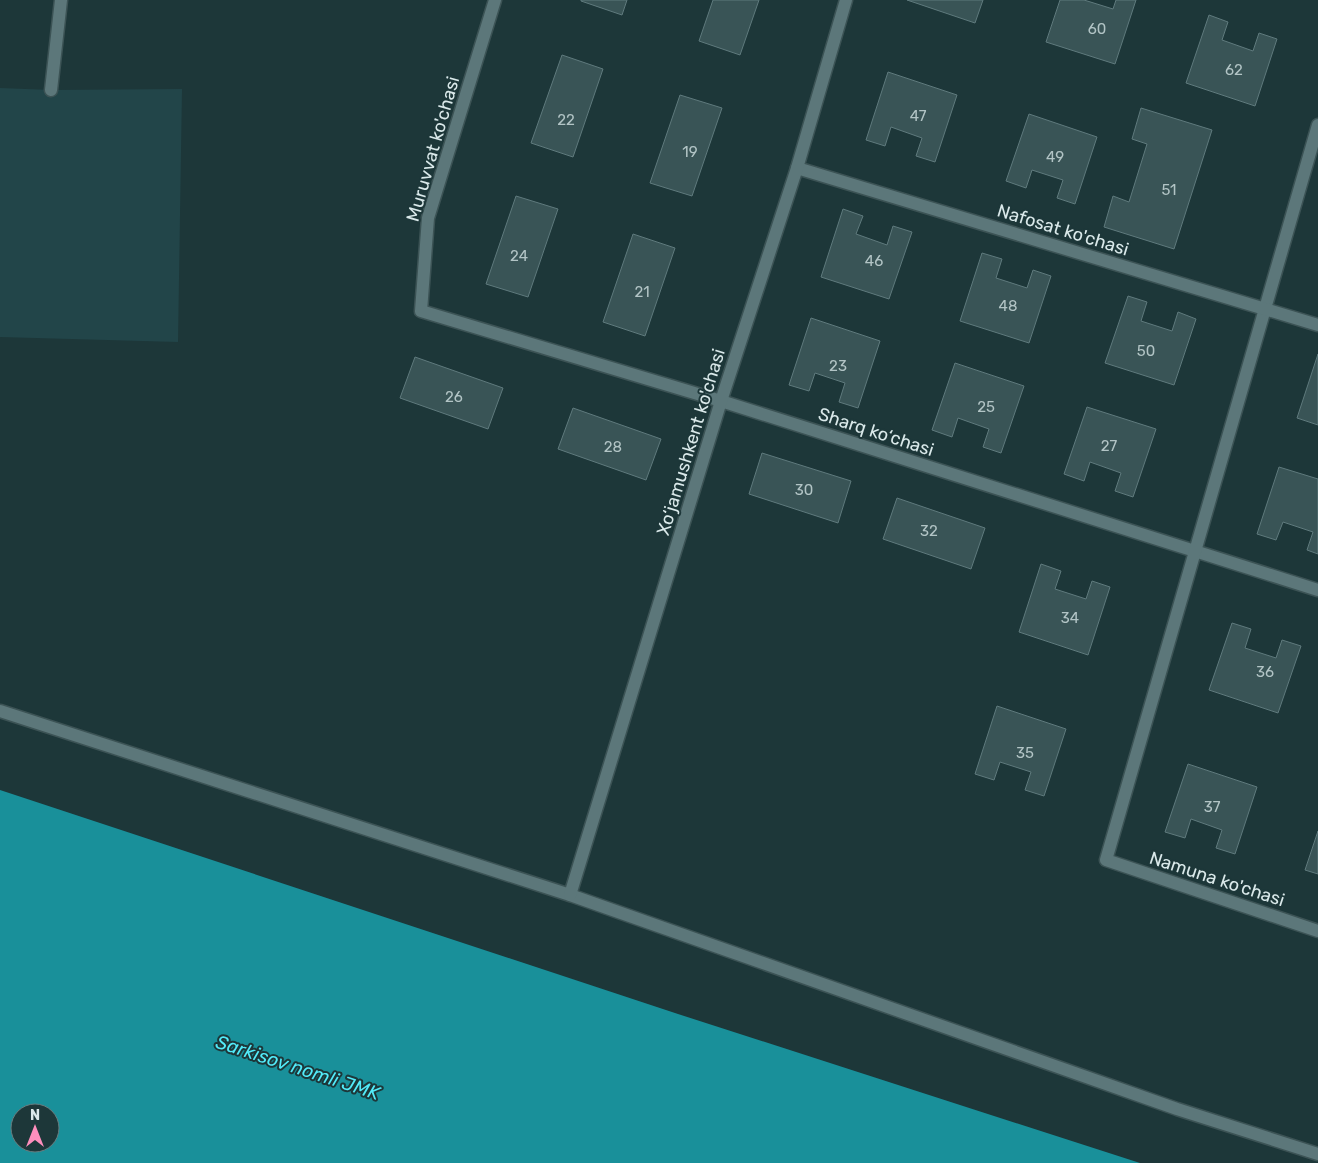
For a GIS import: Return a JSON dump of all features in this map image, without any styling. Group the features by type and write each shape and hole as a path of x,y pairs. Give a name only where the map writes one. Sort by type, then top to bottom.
{"street":[{"path":"51,90 60,0"},
{"name":"Muruvvat ko'chasi","path":"422,311 428,218 496,0"},
{"name":"Xo‘jamushkent ko'chasi","path":"570,895 721,401 797,168 846,0"},
{"path":"1194,551 1318,125"},
{"name":"Nafosat ko'chasi","path":"797,168 1318,325"},
{"name":"Sharq ko‘chasi","path":"422,311 721,401 1318,590"},
{"name":"Namuna ko'chasi","path":"1194,551 1106,860 1318,930"},
{"path":"0,711 570,895 1177,1109 1318,1154"}],"shaded area":[{"path":"0,88 51,90 182,89 178,342 0,337"}],"water":[{"name":"Sarkisov nomli JMK","path":"0,790 678,1014 1140,1163 0,1163"}],"building":[{"path":"581,0 627,0 622,15"},
{"path":"713,0 759,0 740,55 699,41"},
{"path":"907,0 983,0 975,23"},
{"path":"1060,0 1084,0 1113,9 1116,0 1136,0 1115,64 1046,42"},
{"path":"1209,15 1228,22 1222,40 1253,51 1259,33 1277,39 1255,106 1186,83"},
{"path":"562,55 603,69 573,157 531,143"},
{"path":"888,72 957,95 935,162 916,156 922,138 891,127 885,146 866,140"},
{"path":"680,95 722,108 692,196 650,183"},
{"path":"1141,108 1212,130 1174,249 1104,227 1113,196 1129,202 1147,144 1132,139"},
{"path":"1029,114 1097,137 1075,204 1057,198 1063,180 1032,170 1026,188 1006,181"},
{"path":"516,196 558,209 528,297 486,284"},
{"path":"843,209 863,216 856,234 887,245 893,226 912,232 889,299 821,277"},
{"path":"633,234 675,248 645,336 603,322"},
{"path":"982,253 1002,259 996,278 1027,288 1033,270 1051,276 1029,343 960,321"},
{"path":"1128,296 1147,302 1141,321 1172,331 1178,312 1196,319 1174,385 1105,363"},
{"path":"811,318 880,341 858,408 839,402 845,383 815,373 809,391 789,385"},
{"path":"1318,354 1318,425 1297,418"},
{"path":"415,357 503,388 488,429 400,398"},
{"path":"955,363 1024,386 1001,453 983,447 989,429 958,418 952,437 932,430"},
{"path":"1087,407 1156,429 1133,497 1115,491 1121,473 1090,462 1084,481 1064,474"},
{"path":"573,408 661,439 646,480 558,449"},
{"path":"762,453 851,481 838,523 749,494"},
{"path":"1279,467 1318,479 1318,554 1307,550 1313,532 1283,522 1276,540 1257,534"},
{"path":"897,498 985,528 971,569 883,539"},
{"path":"1041,564 1061,571 1055,589 1086,599 1092,581 1110,587 1088,655 1019,632"},
{"path":"1232,623 1251,629 1245,648 1276,658 1282,640 1301,646 1278,713 1209,690"},
{"path":"997,706 1066,729 1044,796 1025,790 1031,772 1000,762 994,780 975,774"},
{"path":"1188,764 1257,787 1235,854 1216,848 1222,830 1191,819 1185,838 1165,832"},
{"path":"1318,831 1318,874 1305,870"}]}
